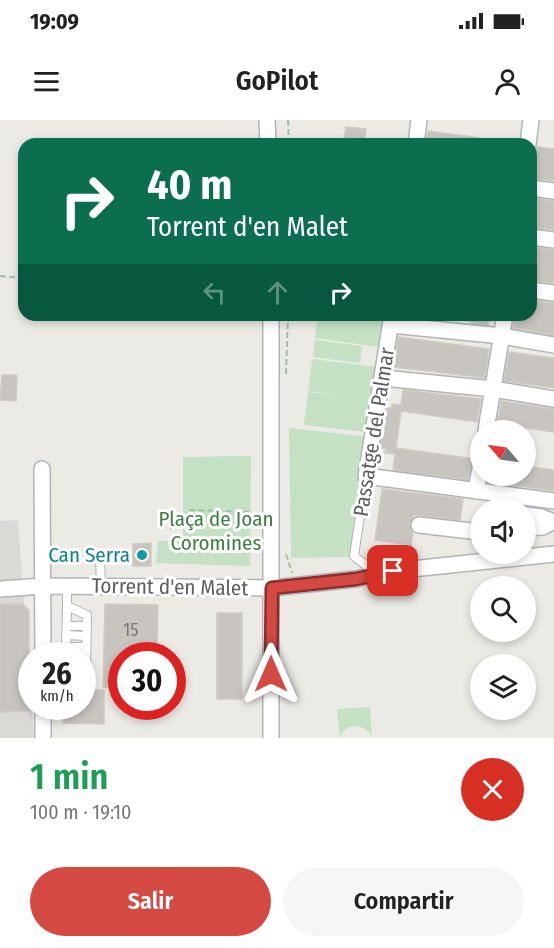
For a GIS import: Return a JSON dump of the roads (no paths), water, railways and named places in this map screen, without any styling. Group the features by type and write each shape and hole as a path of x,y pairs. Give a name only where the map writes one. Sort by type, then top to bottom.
{"street":[{"path":"267,120 268,138"},
{"path":"417,138 419,120"},
{"path":"529,138 531,120"},
{"path":"537,189 554,190"},
{"path":"537,238 554,240"},
{"path":"537,291 554,293"},
{"path":"271,321 271,738"},
{"name":"Passatge del Palmar","path":"366,476 392,321"},
{"path":"399,321 554,345"},
{"path":"488,420 504,321"},
{"path":"383,378 494,389 554,399"},
{"path":"42,469 43,642"},
{"path":"366,476 554,501"},
{"path":"476,491 477,486"},
{"path":"536,516 553,522"},
{"path":"536,527 553,522"},
{"path":"419,525 470,531"},
{"name":"Torrent d'en Malet","path":"0,589 43,586 272,588 356,579 393,571 554,554"},
{"path":"43,720 43,738"}],"lane":[{"name":"Passatge del Palmar","path":"366,476 354,556 378,574"},
{"path":"100,556 101,586"},
{"path":"66,642 67,586"},
{"path":"67,606 87,615 86,642"},
{"path":"67,626 87,626"},
{"path":"66,636 86,636"}],"place":[{"name":"Can Serra","path":"142,555"}],"park label":[{"name":"Plaça de Joan Coromines","path":"216,531"}]}
